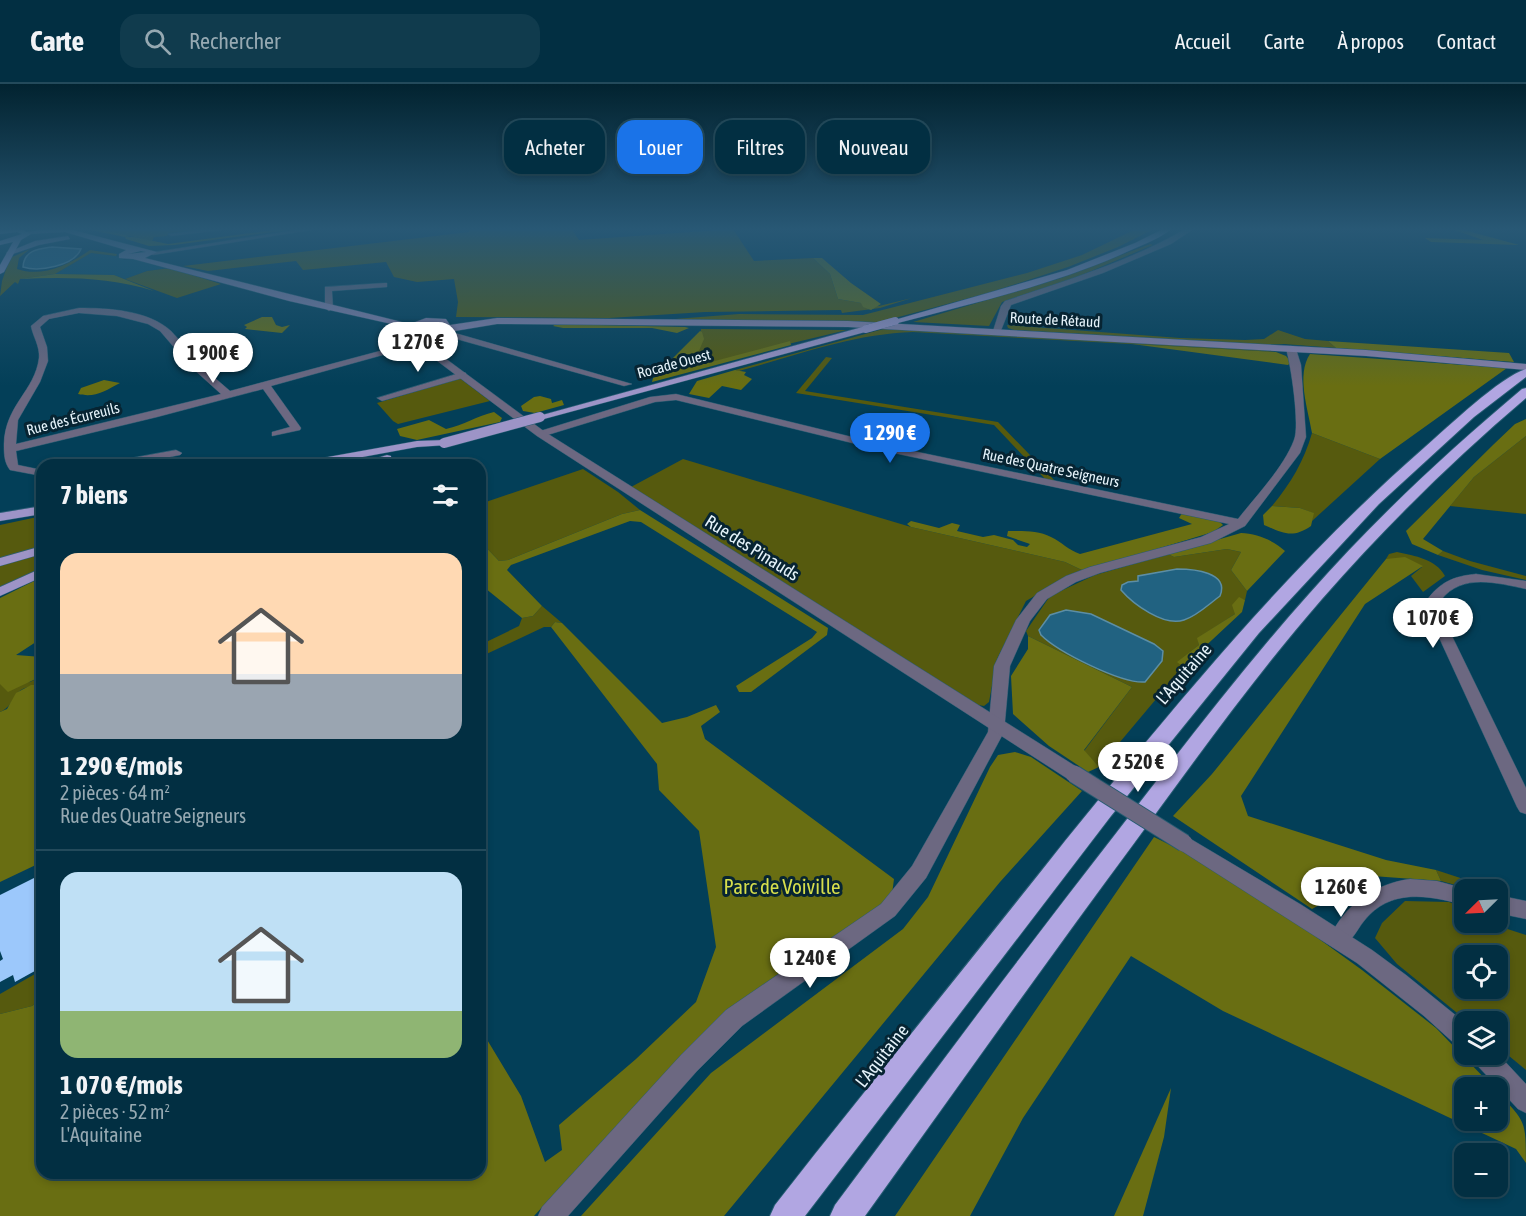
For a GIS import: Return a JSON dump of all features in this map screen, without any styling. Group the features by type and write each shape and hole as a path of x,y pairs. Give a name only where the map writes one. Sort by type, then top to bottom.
{"highway":[{"name":"L'Aquitaine","path":"786,1216 1173,722 1243,640 1336,538 1386,489 1456,426 1526,369"},
{"path":"846,1216 1111,857 1306,608 1416,489 1477,432 1526,392"}],"main road":[{"path":"229,281 329,308 387,320 418,336 420,322"},
{"name":"Rocade Ouest","path":"995,294 1032,281"},
{"name":"Rocade Ouest","path":"384,459 740,364 1039,281"},
{"name":"Route de Rétaud","path":"387,320 420,322 432,320 440,328 475,322 848,324 1291,349 1526,369"},
{"path":"333,459 417,444 444,443"},
{"path":"0,517 36,511"},
{"path":"0,562 36,552"},
{"path":"0,592 36,575"}],"street":[{"path":"997,331 1008,303 1071,281"},
{"path":"329,308 328,289 384,285"},
{"path":"36,472 14,468 10,449 10,428 16,409 43,364 44,348 35,326 49,317 74,311 93,310 150,323 169,334 193,364 228,395"},
{"path":"440,328 627,384"},
{"name":"Rue des Écureuils","path":"10,449 265,385 440,328"},
{"name":"Rue des Pinauds","path":"418,336 462,375 541,434 1074,774 1339,939 1419,998 1454,1028"},
{"path":"551,1216 689,1063 734,1018 888,910 919,872 996,732 1002,666 1023,620 1042,596 1071,579 1095,570 1206,540 1241,523 1294,453 1301,437 1296,365 1291,349"},
{"path":"193,364 248,350"},
{"path":"382,398 462,375"},
{"path":"265,385 296,429 276,434"},
{"name":"Rue des Quatre Seigneurs","path":"541,434 654,399 683,398 889,449 1241,523"},
{"path":"143,459 176,453"},
{"path":"1526,585 1499,579 1467,578 1446,586 1434,600 1437,618 1526,807"},
{"path":"1339,939 1360,911 1378,896 1389,891 1414,887 1454,894"},
{"path":"1508,906 1526,910"},
{"path":"1492,1065 1526,1101"}],"shaded area":[{"path":"2,281 19,281 0,296"},
{"path":"130,281 211,281 221,284 177,298"},
{"path":"454,281 832,281 838,299 879,306 912,298 880,308 842,313 841,310 705,312 609,318 456,317 458,302"},
{"path":"996,281 1025,281 880,322 662,320 739,314 863,315"},
{"path":"1051,281 1068,281 1002,302 989,326 913,322"},
{"path":"1007,325 1180,338 1245,340 1264,339 1278,330 1305,339 1328,341 1336,348 1014,330 1008,328"},
{"path":"887,328 1276,352 913,332 847,341 739,371 735,370"},
{"path":"701,329 847,330 691,367 697,358"},
{"path":"826,357 832,358 805,391 998,422 1056,482 1046,480 994,425 796,393"},
{"path":"461,379 490,401 398,424 377,403"},
{"path":"1312,433 1380,459 1312,521 1313,513 1300,508 1272,506 1296,471"},
{"path":"1526,436 1526,514 1450,506 1474,477"},
{"path":"683,459 911,527 1065,562 1084,571 1069,576 1026,601 997,659 989,702 984,706 978,705 631,487"},
{"path":"583,469 640,510 622,514 508,560 499,561 486,547 486,502"},
{"path":"36,517 36,572 0,587 0,525"},
{"path":"1227,549 1241,552 1231,570 1247,591 1245,600 1239,598 1235,614 1198,638 1199,645 1178,662 1183,667 1099,767 1084,751 1132,687 1028,636 1026,631 1050,596 1095,575 1168,554 1174,557"},
{"path":"1443,551 1526,576 1526,580 1482,570 1438,555"},
{"path":"1397,552 1431,562 1445,576 1423,592 1411,576 1422,567 1386,559 1389,554"},
{"path":"1177,569 1200,571 1215,577 1222,588 1220,596 1194,616 1176,621 1150,613 1133,602 1121,590 1122,585 1138,581 1138,576"},
{"path":"542,606 562,623 555,622 551,627 544,627 486,654 486,642 519,626 522,618 533,616"},
{"path":"1066,610 1091,614 1154,644 1163,651 1162,661 1145,682 1121,678 1075,658 1049,642 1039,630 1050,615"},
{"path":"36,679 36,686 19,692 10,705 0,712 0,684 30,682"},
{"path":"1436,870 1463,879 1454,879 1454,885 1441,881"},
{"path":"1405,901 1454,904 1454,933 1508,933 1508,929 1526,935 1526,1070 1508,1055 1508,1011 1455,1011 1397,964 1375,938 1382,923"},
{"path":"36,973 36,1003 32,1006 0,1014 0,994"}],"green space":[{"path":"103,281 129,281 154,291 137,286"},
{"path":"832,281 848,281 881,304 871,310 863,307 861,303 838,299"},
{"path":"262,317 272,317 276,325 282,327 290,325 282,333 245,329 247,327 244,325"},
{"path":"556,324 689,328 677,333 652,328 553,326"},
{"path":"700,331 704,339 692,367 790,341 791,345 652,382 653,378 667,373 665,366"},
{"path":"1328,341 1509,353 1514,362 1336,348"},
{"path":"1132,344 1276,352 1286,356 1291,362 1288,365"},
{"path":"1310,354 1507,368 1380,459 1312,433 1303,382 1306,362"},
{"path":"735,370 746,372 744,375 752,379 741,390 722,386 709,398 689,394 697,381"},
{"path":"104,380 120,383 95,394 78,394 81,388"},
{"path":"534,397 551,399 552,403 562,400 564,405 535,413 523,411 521,406"},
{"path":"494,412 502,418 500,422 417,440 400,436 397,429 429,420 446,429"},
{"path":"1526,419 1526,436 1474,477 1423,539 1443,551 1438,555 1412,544 1406,531 1515,424"},
{"path":"1272,506 1300,508 1314,513 1311,526 1293,534 1264,525 1263,515"},
{"path":"640,510 828,628 827,635 751,692 739,692 736,686 812,638 817,632 641,522 630,521 511,565 507,570 542,606 533,616 522,618 486,589 486,547 499,561 508,560 622,514"},
{"path":"1182,513 1219,521 1223,525 1213,532 1084,571 1065,562 911,527 907,524 911,521 939,528 952,523 960,525 957,531 983,537 994,535 1027,547 1030,544 1007,536 1008,531 1035,532 1051,537 1080,554 1192,524 1179,518"},
{"path":"1241,533 1265,538 1285,551 1247,591 1231,570 1241,552 1227,549 1174,557 1168,554"},
{"path":"1405,557 1423,566 1365,604 1241,796 1248,816 1386,860 1436,870 1441,881 1372,876 1312,909 1173,816 1212,774 1386,559"},
{"path":"36,580 36,642 16,655 36,657 36,679 8,692 0,684 0,598"},
{"path":"1239,597 1245,600 1242,612 1183,667 1177,662 1199,645 1197,638 1235,614 1232,605"},
{"name":"Parc de Voiville","path":"555,622 562,623 662,723 687,717 716,705 720,712 701,726 705,739 894,879 892,894 880,907 620,1122 534,1216 0,1216 0,1014 36,1003 36,1179 486,1179 486,1038 521,1096 545,1162 562,1150 559,1125 636,1059 696,1002 716,947 699,831 659,790 657,764 551,627"},
{"path":"1028,636 1132,687 1084,750 1099,767 1088,772 1049,746 1013,714 1011,676 1028,649"},
{"path":"31,685 36,685 36,865 0,882 0,712 7,709 16,693"},
{"path":"1015,752 1031,757 1082,791 1000,882 724,1216 581,1216 711,1073 903,929 928,897 990,767 998,755"},
{"path":"1154,837 1229,874 1362,970 1436,1028 1454,1047 1454,1065 1472,1065 1483,1077 1454,1077 1454,1120 1223,1011 1131,956 1023,1118 970,1216 895,1216"},
{"path":"1171,1088 1164,1137 1143,1216 1114,1216"},
{"path":"1508,1104 1522,1123 1526,1138 1526,1163 1516,1149 1508,1143 1478,1131 1508,1131"}],"building":[{"path":"36,877 36,970 15,982 13,975 0,982 0,961 3,959 0,951 0,895"}]}
